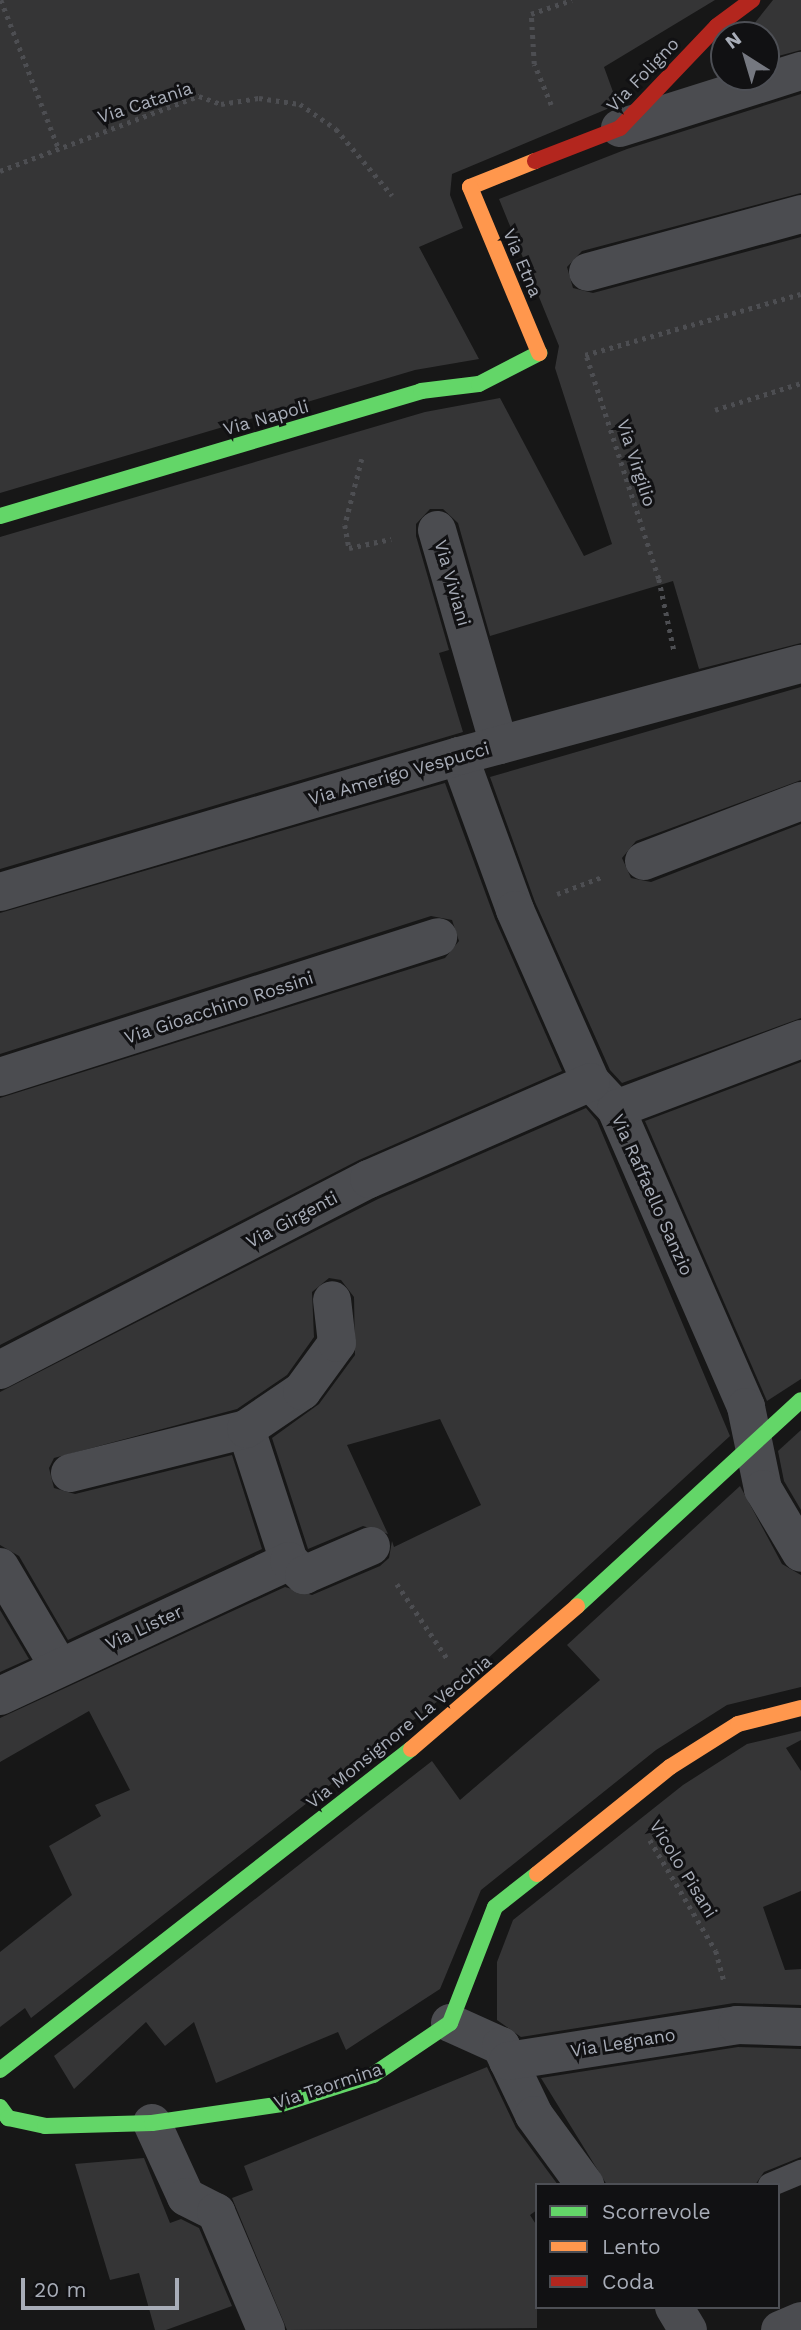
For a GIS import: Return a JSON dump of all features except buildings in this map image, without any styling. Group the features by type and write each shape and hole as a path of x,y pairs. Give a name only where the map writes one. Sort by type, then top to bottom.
{"street":[{"name":"Via Foligno","path":"470,187 620,128 717,26 752,0"},
{"path":"620,128 801,71"},
{"name":"Via Etna","path":"470,187 539,354"},
{"path":"588,272 801,214"},
{"name":"Via Napoli","path":"0,516 421,391 479,384 539,354"},
{"name":"Via Viviani","path":"437,530 499,745"},
{"name":"Via Amerigo Vespucci","path":"0,892 458,756 801,664"},
{"name":"Via Raffaello Sanzio","path":"458,756 515,910 746,1407 751,1447"},
{"path":"644,861 801,801"},
{"name":"Via Gioacchino Rossini","path":"0,1077 438,937"},
{"name":"Via Girgenti","path":"0,1370 369,1179 603,1095 801,1039"},
{"path":"70,1473 246,1429 302,1391 337,1343 332,1300"},
{"name":"Via Monsignore La Vecchia","path":"0,2070 475,1700 801,1399"},
{"path":"246,1429 289,1561 304,1575 371,1546"},
{"path":"751,1447 763,1489 801,1553"},
{"name":"Via Lister","path":"0,1696 289,1561"},
{"path":"0,1567 59,1667"},
{"path":"584,2183 534,2115 501,2046 450,2023 495,1907 624,1802 738,1724 801,1708"},
{"name":"Via Taormina","path":"0,2107 8,2118 45,2126 152,2123 282,2104 373,2076 450,2023"},
{"name":"Via Legnano","path":"508,2061 737,2025 801,2027"},
{"path":"152,2123 186,2197 216,2212 267,2330"},
{"path":"675,2309 688,2330"},
{"path":"780,2330 801,2321"}],"lane":[{"path":"775,2183 801,2172"}],"path":[{"path":"1,0 58,148"},
{"path":"568,148 534,64 531,14 572,0"},
{"name":"Via Catania","path":"0,171 200,96 221,104 259,98 300,104 336,129 392,195"},
{"path":"539,354 586,355 801,294"},
{"name":"Via Virgilio","path":"586,355 659,579 684,695"},
{"path":"715,410 801,383"},
{"name":"Via Viviani","path":"365,450 345,524 349,548 437,530"},
{"path":"515,910 644,861"},
{"path":"371,1546 475,1700"},
{"name":"Vicolo Pisani","path":"624,1802 716,1951"}],"traffic: fast":[{"path":"0,516 421,391 479,384 539,353"},
{"path":"577,1606 801,1400"},
{"path":"0,2070 411,1749"},
{"path":"0,2107 8,2118 45,2126 152,2123 282,2104 373,2075 450,2023 495,1907 537,1874"}],"traffic: slow":[{"path":"535,161 470,187 539,353"},
{"path":"411,1749 577,1606"},
{"path":"537,1874 670,1767 738,1724 801,1708"}],"traffic: jam":[{"path":"535,161 620,128 717,26 752,0"}]}
